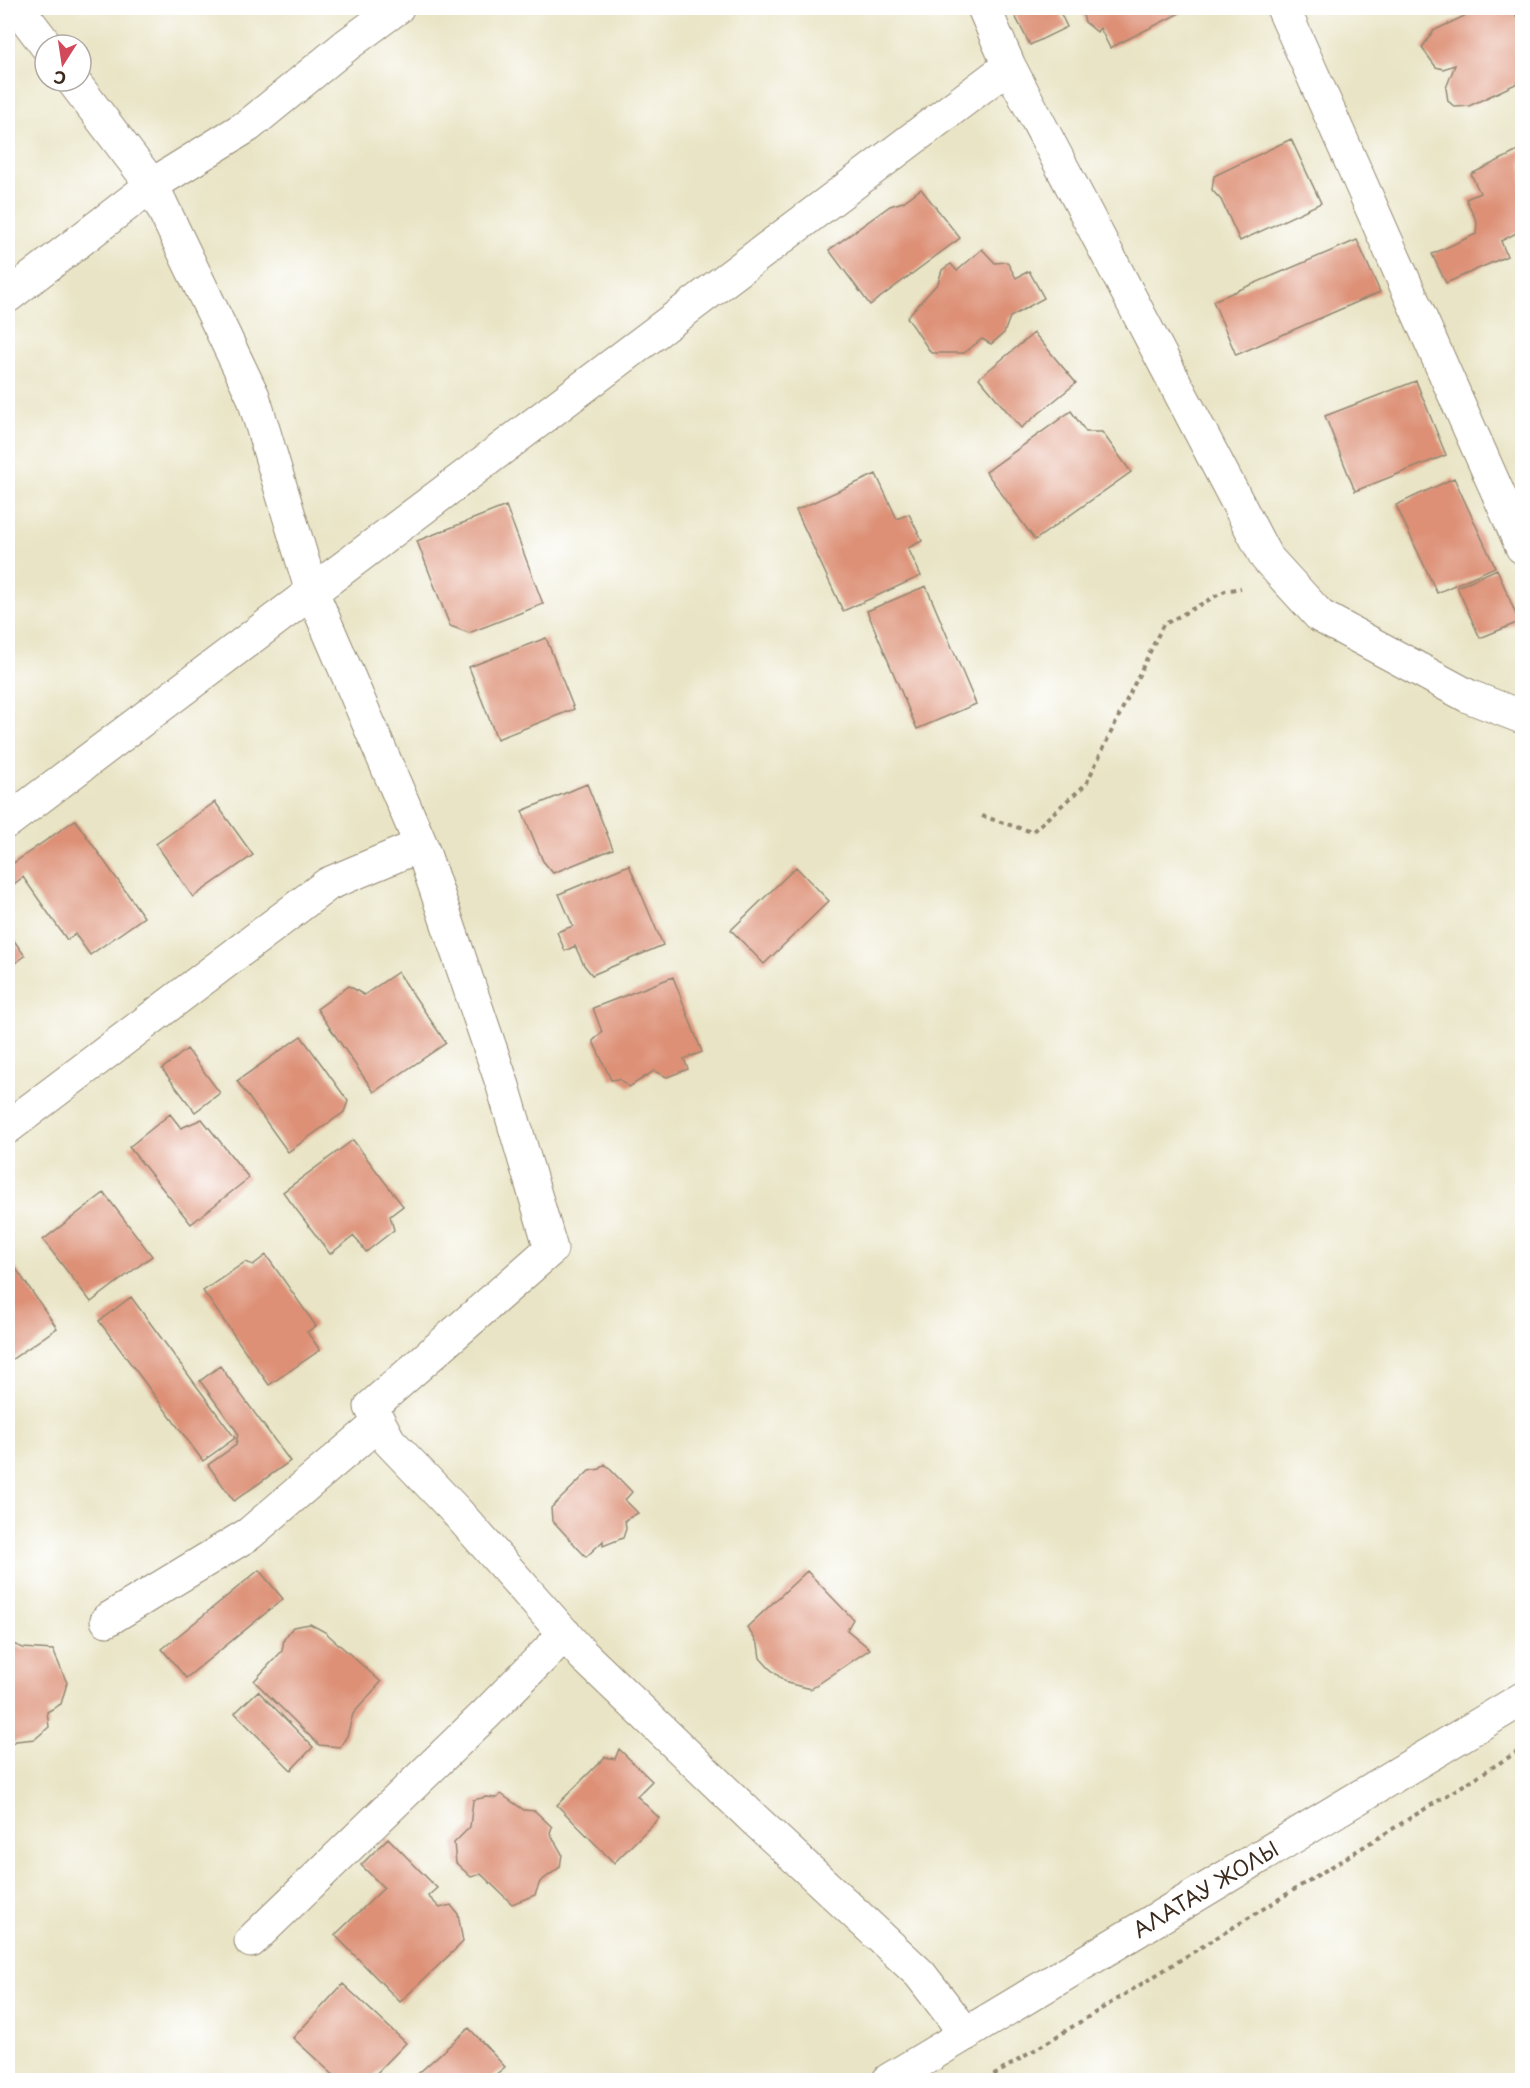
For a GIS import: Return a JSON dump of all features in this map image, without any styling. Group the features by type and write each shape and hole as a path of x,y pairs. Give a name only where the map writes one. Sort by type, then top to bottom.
{"street":[{"path":"18,8 37,33"},
{"path":"8,296 152,185 249,125 348,44 397,8"},
{"path":"984,8 1009,66 1266,557 1320,616 1468,696 1522,717"},
{"path":"1284,8 1522,547"},
{"path":"8,821 1009,66"},
{"path":"82,93 152,185 253,396 312,592 421,845 503,1086 551,1249 370,1407 389,1441 455,1510 583,1655 920,1974 966,2034"},
{"path":"8,1127 328,884 421,845"},
{"path":"107,1620 249,1534 379,1422"},
{"path":"251,1941 469,1731 564,1634"},
{"name":"АЛАТАУ ЖОЛЫ","path":"889,2080 1522,1699"}],"path":[{"path":"982,816 1032,832 1086,784 1163,625 1225,591 1286,579"},
{"path":"986,2080 1522,1749"}],"building":[{"path":"1011,8 1058,8 1067,27 1030,45"},
{"path":"1081,8 1185,8 1186,10 1110,48 1100,28 1097,32 1085,22"},
{"path":"1481,8 1512,8 1522,29 1522,81 1469,106 1455,107 1448,101 1446,88 1455,65 1443,69 1436,67 1422,48 1433,31"},
{"path":"1291,139 1321,203 1240,241 1221,200 1212,190 1214,176"},
{"path":"1522,149 1522,230 1501,241 1507,256 1446,283 1432,254 1476,234 1477,222 1466,199 1480,193 1471,174"},
{"path":"921,189 960,238 870,305 829,250 890,206 903,202"},
{"path":"1357,240 1380,292 1236,355 1213,301"},
{"path":"982,249 995,263 1007,262 1016,278 1029,271 1044,298 1010,317 1004,333 991,344 982,339 964,353 931,353 907,317 938,283 942,270 951,264 957,271"},
{"path":"1034,333 1076,383 1021,428 979,378"},
{"path":"1416,381 1446,455 1355,491 1325,416"},
{"path":"1071,411 1086,432 1102,432 1131,472 1035,540 986,472"},
{"path":"876,474 897,519 909,514 922,541 908,548 921,576 843,611 796,510"},
{"path":"1454,478 1495,567 1437,593 1396,505"},
{"path":"506,506 543,604 469,633 450,626 417,541"},
{"path":"1497,569 1519,622 1480,638 1457,587"},
{"path":"926,586 976,704 917,729 867,611"},
{"path":"546,638 574,709 497,739 469,667"},
{"path":"587,784 613,849 553,873 543,861 522,811"},
{"path":"215,802 253,855 193,897 156,844"},
{"path":"75,820 144,917 90,955 75,934 67,940 23,877 9,888 8,885 8,867"},
{"path":"629,865 663,945 592,975 584,965 575,946 565,951 557,932 573,926 559,894"},
{"path":"796,867 829,901 764,964 731,930"},
{"path":"8,932 25,956 8,968"},
{"path":"398,972 446,1043 374,1092 317,1009 349,986 364,995"},
{"path":"673,977 702,1052 684,1059 688,1069 667,1077 654,1071 629,1087 619,1079 611,1080 593,1041 602,1032 593,1008"},
{"path":"301,1036 348,1101 344,1112 288,1152 237,1081"},
{"path":"187,1049 220,1093 195,1112 162,1069"},
{"path":"170,1114 181,1128 202,1119 249,1178 191,1224 129,1147"},
{"path":"353,1140 403,1206 390,1216 394,1230 366,1252 354,1236 330,1254 283,1192"},
{"path":"104,1193 152,1256 91,1302 43,1240"},
{"path":"266,1255 316,1326 307,1332 320,1350 269,1385 203,1291 245,1262 253,1265"},
{"path":"8,1257 57,1328 8,1362"},
{"path":"131,1297 235,1438 203,1461 99,1321"},
{"path":"220,1366 290,1461 234,1501 208,1465 236,1445 238,1433 200,1381"},
{"path":"605,1464 632,1492 625,1500 638,1513 625,1520 626,1529 623,1538 603,1546 603,1541 586,1557 552,1520 551,1508 589,1471 600,1469"},
{"path":"259,1570 283,1599 186,1678 162,1649"},
{"path":"807,1571 853,1619 847,1630 870,1649 811,1689 787,1683 769,1668 760,1658 758,1644 747,1627"},
{"path":"310,1624 325,1632 381,1682 353,1714 347,1736 340,1747 319,1745 254,1681 282,1651 284,1639 293,1627"},
{"path":"13,1644 23,1648 53,1650 67,1683 61,1704 47,1712 49,1727 35,1739 16,1741 8,1746 8,1646"},
{"path":"258,1691 313,1747 291,1770 235,1713"},
{"path":"619,1749 652,1781 637,1796 659,1818 614,1863 557,1805 605,1757 615,1759"},
{"path":"501,1794 524,1810 535,1811 552,1827 550,1833 562,1854 560,1867 540,1882 535,1895 512,1904 481,1874 471,1877 456,1863 454,1843 470,1827 473,1800 486,1797 497,1798"},
{"path":"388,1838 437,1888 428,1896 440,1908 451,1905 458,1914 463,1942 400,2002 335,1935 384,1888 361,1865"},
{"path":"343,1984 406,2043 370,2080 339,2080 293,2038"},
{"path":"469,2028 505,2067 489,2080 411,2080"}]}
